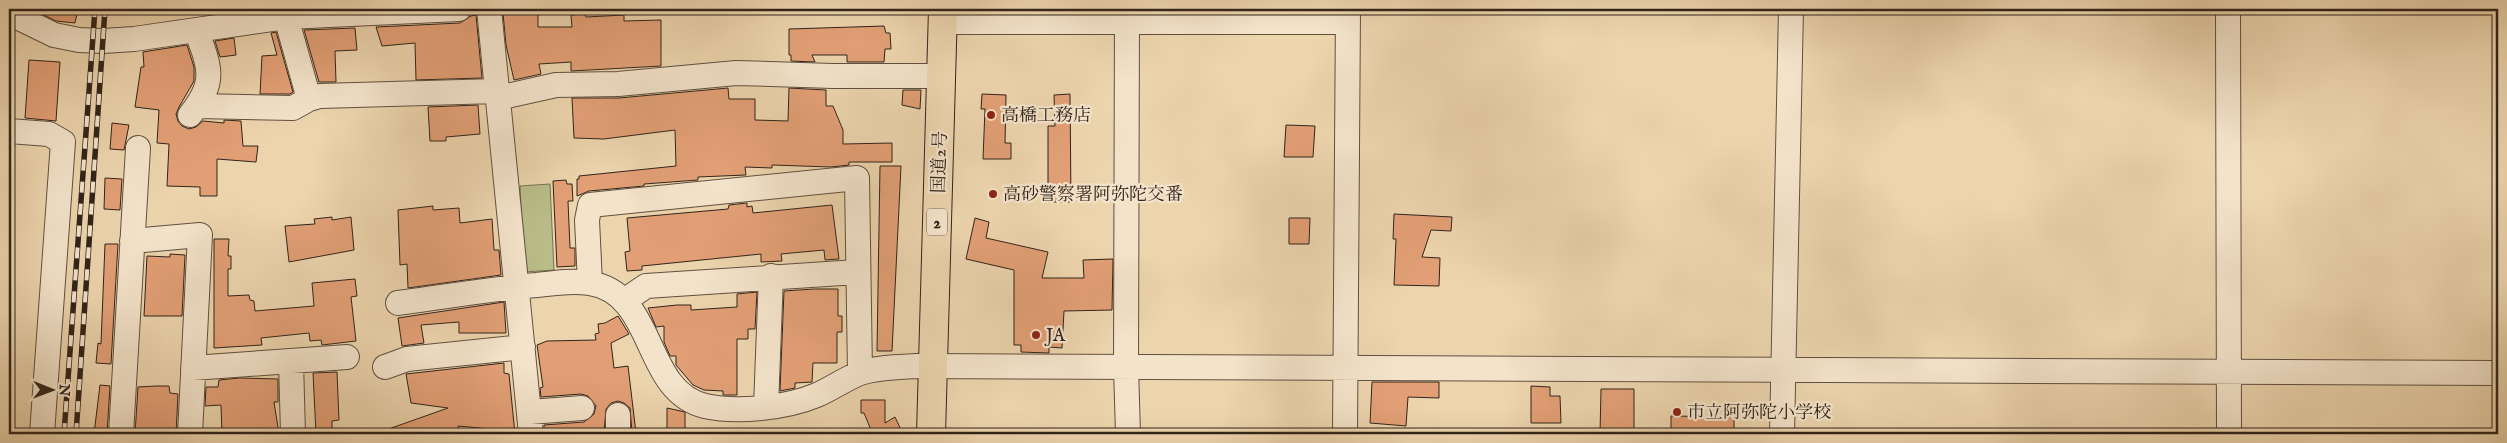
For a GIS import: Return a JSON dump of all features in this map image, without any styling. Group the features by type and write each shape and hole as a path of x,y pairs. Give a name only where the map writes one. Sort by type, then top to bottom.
{"highway":[{"name":"国道2号","path":"931,434 943,16"}],"street":[{"path":"9,14 54,35 78,40 134,39 286,17 459,9"},
{"path":"489,9 515,287 530,423 582,408"},
{"path":"1782,434 1791,9"},
{"path":"2228,9 2229,434"},
{"path":"943,16 1348,16 1345,434"},
{"path":"1127,16 1126,367 1128,434"},
{"path":"286,17 309,99"},
{"path":"196,30 210,72 206,91 193,110 293,108 309,99 320,96 498,94 556,85 618,84 736,73 834,76 942,76"},
{"path":"9,131 49,134 63,142 42,434"},
{"path":"121,434 138,148"},
{"path":"590,283 587,220 590,205 857,178 860,373"},
{"path":"132,241 200,235 190,434"},
{"path":"624,301 646,286 771,276 858,272"},
{"path":"766,407 771,276"},
{"path":"398,303 515,287 590,283 610,291 635,312 660,366 677,392 704,406 738,410 766,407 814,396 860,373 880,368 1345,367 1782,371 2498,373"},
{"path":"385,367 407,359 523,347"},
{"path":"194,368 347,357"},
{"path":"291,361 293,434"}],"green space":[{"path":"550,184 554,270 524,272 520,186"}],"building":[{"path":"36,9 78,9 75,23 56,21 36,11"},
{"path":"538,11 538,27 572,27 571,15 585,14 586,17 624,15 624,21 661,20 661,66 571,71 571,62 539,64 541,74 514,80 506,45 503,13"},
{"path":"476,15 482,78 416,80 415,43 382,46 376,27 460,23"},
{"path":"884,26 886,33 890,33 891,49 885,49 884,62 847,62 847,55 812,55 815,62 791,61 791,55 789,55 789,29"},
{"path":"355,28 357,50 335,51 336,82 319,82 304,30"},
{"path":"276,32 293,92 290,94 260,94 262,56 277,55 271,33"},
{"path":"234,38 236,55 220,57 215,41"},
{"path":"187,45 194,67 194,81 176,114 178,121 182,126 189,129 196,127 203,121 224,123 224,120 241,121 243,146 258,146 256,162 217,159 217,196 200,196 200,187 167,186 169,144 157,143 159,110 135,107 141,67 144,67 143,52"},
{"path":"29,60 60,62 56,121 25,118"},
{"path":"728,88 729,99 755,99 755,120 788,121 789,88 826,90 826,106 833,106 843,130 843,144 892,143 892,162 849,162 849,165 831,167 772,165 772,168 745,167 746,175 698,177 698,180 589,191 577,196 577,179 579,179 579,176 676,166 675,130 604,139 574,138 572,98 619,98"},
{"path":"903,90 921,90 920,109 902,105"},
{"path":"982,94 1006,95 1005,143 1011,143 1011,159 983,159 985,109 981,109"},
{"path":"1070,94 1071,202 1048,202 1048,126 1055,126 1054,95"},
{"path":"478,105 480,134 446,137 446,141 430,141 428,107"},
{"path":"112,123 129,125 124,150 110,149"},
{"path":"1286,125 1315,126 1313,157 1284,157"},
{"path":"880,166 901,166 892,351 877,351"},
{"path":"105,178 122,179 120,210 104,209"},
{"path":"566,180 567,184 572,184 573,201 568,201 570,248 575,248 575,266 557,267 553,181"},
{"path":"747,203 747,207 752,206 753,213 832,205 839,259 825,260 824,250 781,254 782,261 761,262 761,254 642,266 642,270 627,271 625,252 630,251 627,218 728,209 729,205"},
{"path":"433,206 433,210 459,208 460,223 492,219 494,250 499,250 501,275 408,288 407,264 400,265 398,210"},
{"path":"1394,214 1452,217 1451,231 1431,230 1422,257 1440,258 1439,286 1394,285 1396,239 1393,239"},
{"path":"332,217 332,220 351,217 354,250 289,262 285,226 315,224 314,219"},
{"path":"975,218 989,222 986,238 1048,252 1042,278 1084,278 1083,260 1113,259 1112,310 1064,311 1062,348 1049,347 1049,353 1021,352 1021,345 1014,345 1014,270 966,259"},
{"path":"1289,218 1310,218 1309,244 1289,244"},
{"path":"214,239 229,239 228,256 231,256 231,269 228,269 228,296 249,295 250,300 254,301 255,311 314,306 312,283 355,279 357,296 351,297 356,341 322,345 321,340 310,341 309,333 261,338 262,345 214,348"},
{"path":"105,244 118,244 111,364 96,363 98,343 101,344"},
{"path":"170,254 185,255 182,316 144,316 147,256 170,257"},
{"path":"838,289 838,316 842,316 842,332 837,332 837,363 813,363 812,382 795,383 795,388 780,391 784,291"},
{"path":"757,292 755,329 748,329 748,339 737,339 737,395 723,395 723,391 704,390 693,385 676,365 676,356 670,356 664,342 664,326 656,327 648,308 677,305 691,305 691,310 737,307 737,294"},
{"path":"504,302 506,333 459,333 459,322 421,325 424,343 402,346 398,318"},
{"path":"618,316 629,334 611,343 614,368 628,366 636,433 632,432 630,408 618,401 611,403 606,409 604,433 544,434 544,425 584,422 594,414 596,406 588,396 581,394 541,397 540,388 543,387 537,345 547,341 596,340 595,334 599,333 598,324 605,323"},
{"path":"504,363 504,373 509,374 515,434 490,434 490,429 458,426 460,434 380,434 380,432 448,408 411,403 406,374"},
{"path":"337,372 339,420 332,421 332,434 316,434 313,373"},
{"path":"239,378 278,379 278,402 274,402 279,434 222,434 221,405 205,406 206,387 218,387 219,380"},
{"path":"1372,382 1439,382 1439,398 1408,397 1406,426 1370,423"},
{"path":"100,385 110,386 107,434 94,434"},
{"path":"169,386 170,393 178,394 176,434 135,434 138,387"},
{"path":"1531,386 1550,387 1550,396 1560,396 1561,423 1531,423"},
{"name":"市立阿弥陀小学校","path":"1601,389 1634,389 1634,434 1600,434"},
{"path":"861,400 885,400 885,423 895,417 903,434 863,434 871,430 864,413 861,413"},
{"path":"667,408 685,412 685,432 667,432"},
{"name":"市立阿弥陀小学校","path":"1671,416 1734,417 1734,434 1671,434"}],"railway":[{"path":"64,434 95,9"},
{"path":"76,434 105,9"}],"place":[{"name":"高橋工務店","path":"991,115"},
{"name":"高砂警察署阿弥陀交番","path":"993,194"},
{"name":"JA","path":"1036,335"},
{"name":"市立阿弥陀小学校","path":"1677,412"}]}
